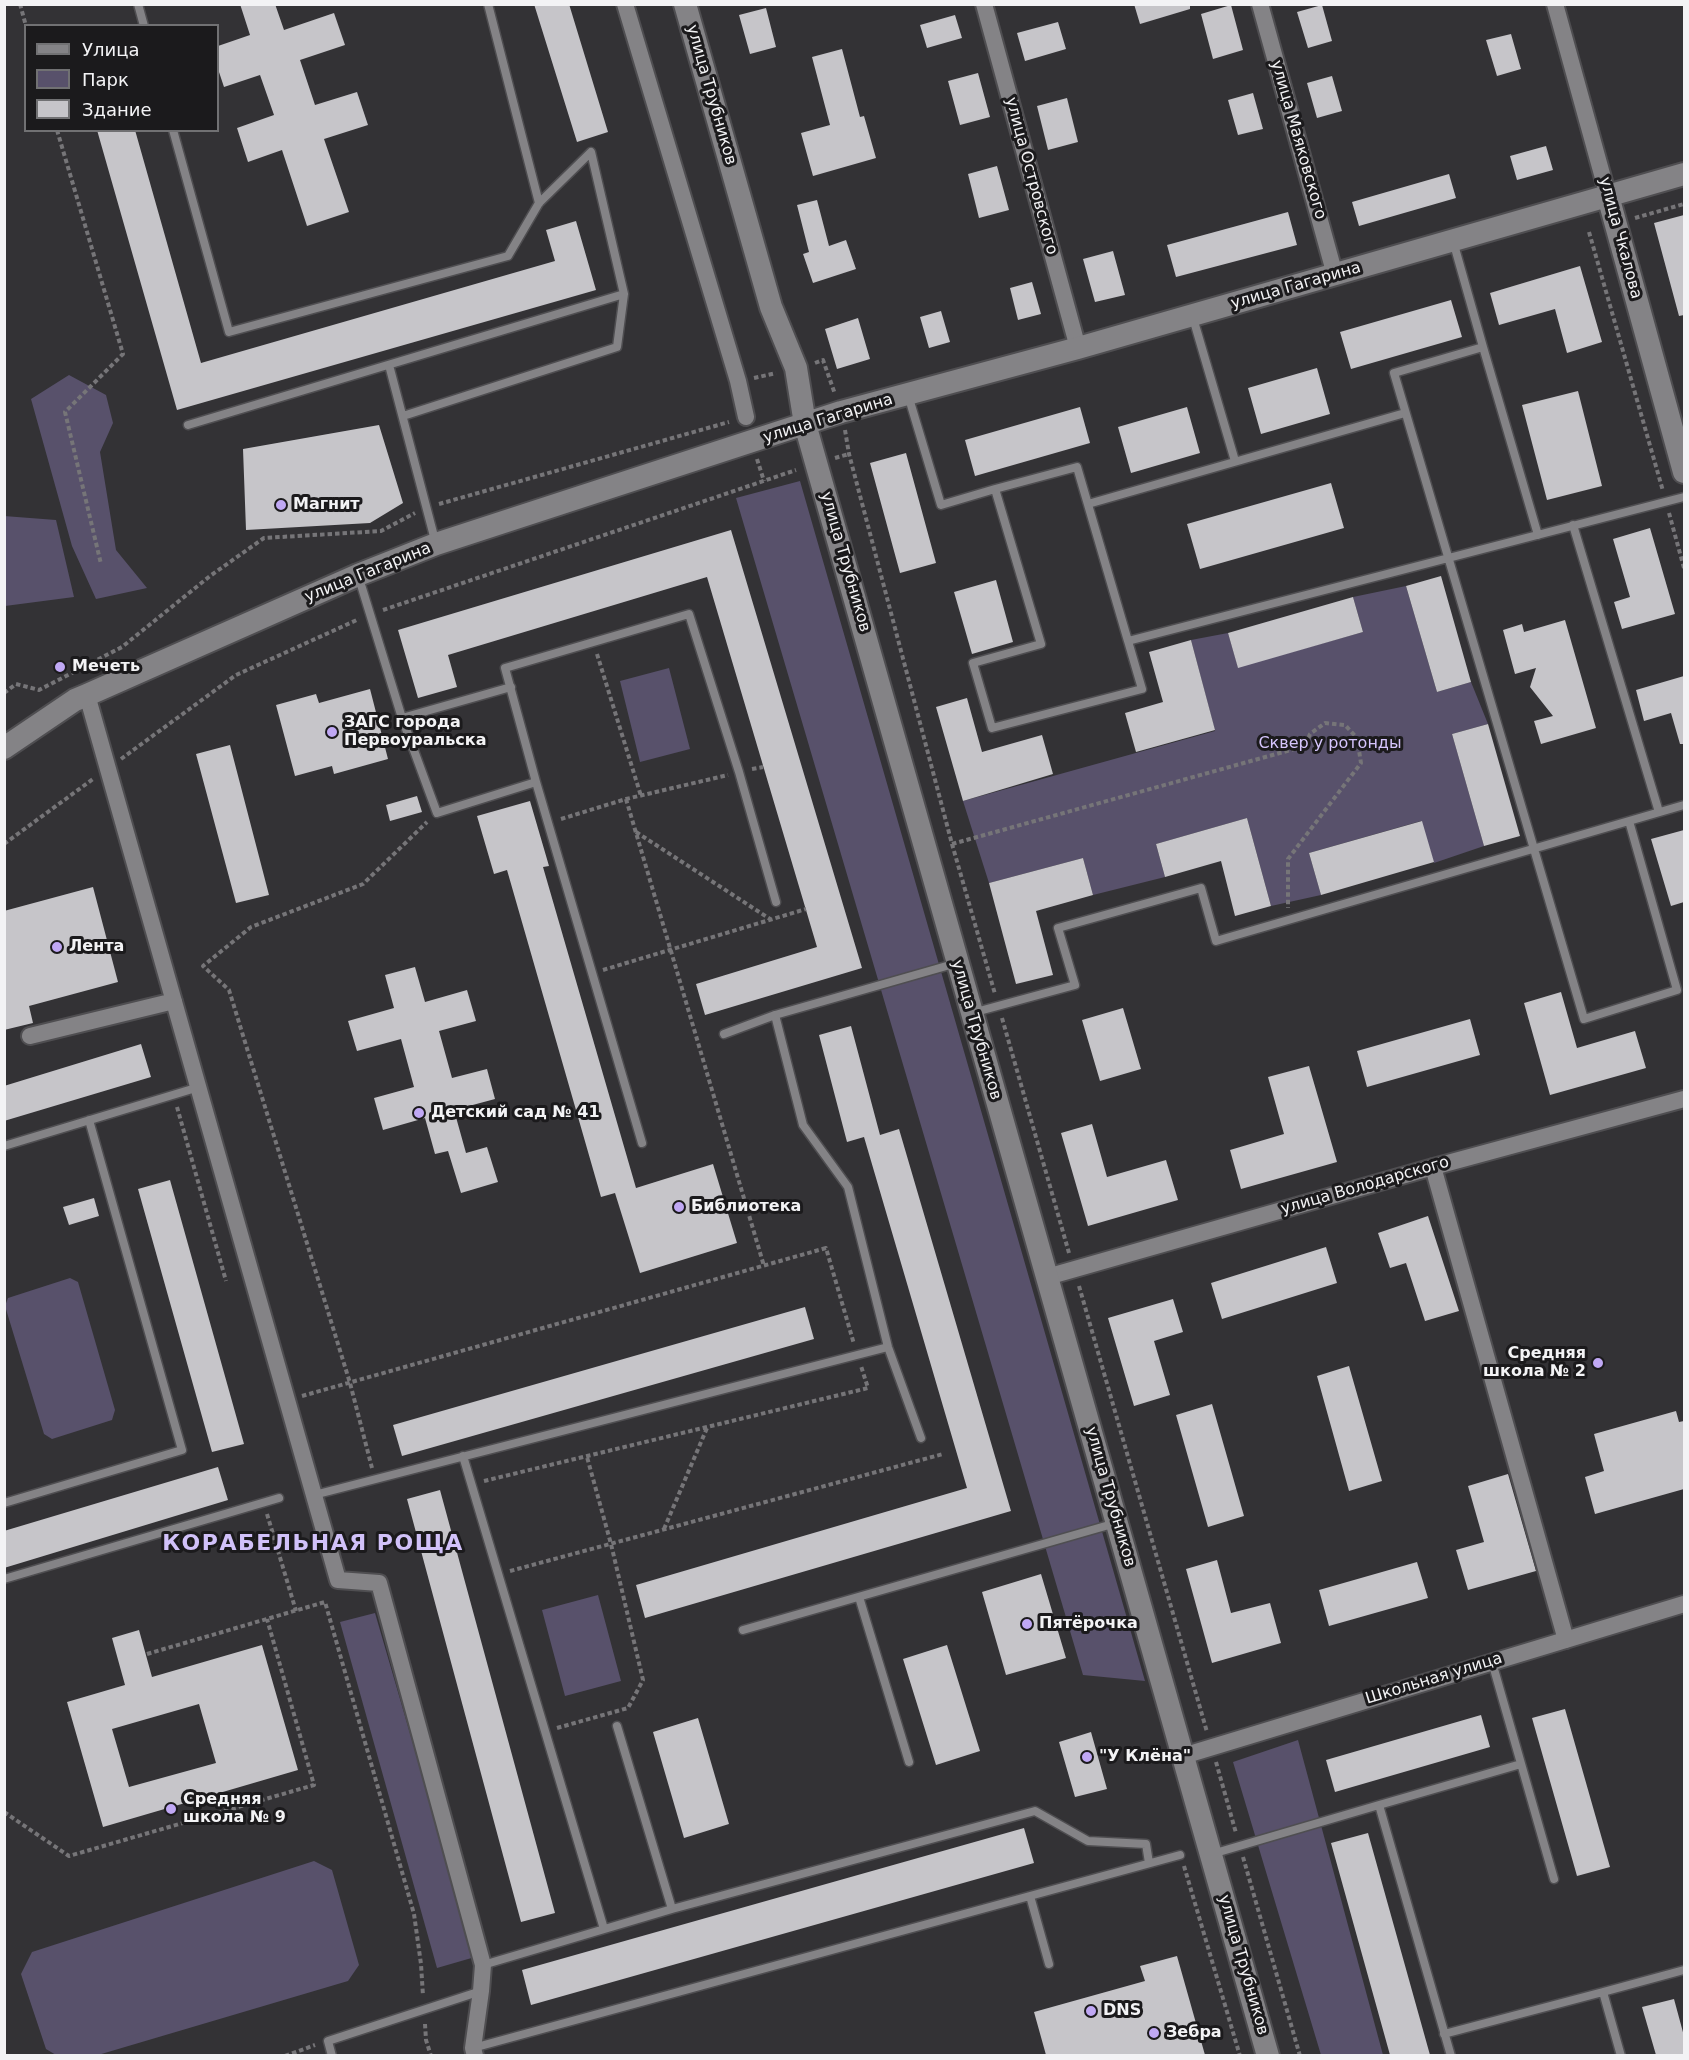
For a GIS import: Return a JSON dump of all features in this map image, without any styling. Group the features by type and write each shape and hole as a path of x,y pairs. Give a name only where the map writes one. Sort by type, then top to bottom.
{"street":[{"path":"625,4 738,381 746,417"},
{"name":"улица Трубников","path":"685,4 771,307 796,368 805,424 1268,2055"},
{"name":"улица Островского","path":"984,4 1078,348"},
{"name":"улица Маяковского","path":"1260,4 1335,275"},
{"name":"улица Чкалова","path":"1555,4 1684,472"},
{"name":"улица Гагарина","path":"4,748 75,700 358,575 436,544 841,412 1078,348 1684,174"},
{"path":"87,695 338,1580 379,1583 483,1965 474,2052"},
{"path":"30,1036 174,1002"},
{"name":"улица Володарского","path":"1047,1277 1433,1167 1684,1099"},
{"path":"1433,1167 1566,1640"},
{"name":"Школьная улица","path":"1183,1756 1684,1604"}],"lane":[{"path":"138,4 143,24"},
{"path":"488,4 538,203"},
{"path":"174,132 229,332 508,256 538,203 591,152 624,294 617,347 403,416"},
{"path":"1453,241 1538,535"},
{"path":"188,425 624,294"},
{"path":"1192,315 1235,461"},
{"path":"1483,347 1394,373 1584,1019 1677,990 1629,821"},
{"path":"389,365 436,544"},
{"path":"908,395 941,505 995,489 1077,467 1142,689 992,728 973,663 1041,644 995,489"},
{"path":"1088,504 1405,413"},
{"path":"1128,641 1684,496"},
{"path":"1573,525 1659,812"},
{"path":"358,575 402,718 436,813 536,782"},
{"path":"642,1143 536,782 505,668 689,614 739,772 776,902"},
{"path":"402,718 511,687"},
{"path":"971,1013 1075,986 1058,928 1201,888 1216,940 1684,805"},
{"path":"724,1034 775,1016 957,963"},
{"path":"775,1016 803,1125 848,1187 888,1347 921,1438"},
{"path":"4,1146 199,1087"},
{"path":"4,1503 182,1450 89,1120"},
{"path":"314,1495 888,1347"},
{"path":"463,1456 604,1929"},
{"path":"4,1579 279,1497"},
{"path":"743,1630 1117,1523"},
{"path":"859,1597 909,1762"},
{"path":"1492,1662 1554,1880"},
{"path":"617,1726 672,1909"},
{"path":"1211,1855 1521,1764"},
{"path":"1379,1805 1451,2055"},
{"path":"483,1965 672,1909 1035,1811 1088,1842 1146,1844 1149,1863"},
{"path":"474,2052 1180,1855"},
{"path":"1030,1896 1049,1964"},
{"path":"1444,2034 1684,1970"},
{"path":"332,2055 327,2041 481,1991"},
{"path":"1603,1992 1620,2055"}],"path":[{"path":"20,4 25,24"},
{"path":"58,132 123,354 65,412 101,564"},
{"path":"1635,218 1684,204"},
{"path":"1589,232 1684,568"},
{"path":"4,693 16,684 39,690 122,647 210,576 264,537 381,531 426,507 746,417"},
{"path":"4,844 236,675 369,614 764,482"},
{"path":"593,643 641,796"},
{"path":"952,844 1305,746 1310,734 1325,723 1345,725 1357,738 1361,763 1288,859 1289,920"},
{"path":"549,822 626,799 764,767"},
{"path":"626,799 764,1266"},
{"path":"375,1479 350,1383 229,990 203,966 251,927 363,884 436,813"},
{"path":"636,832 770,920"},
{"path":"592,974 806,909"},
{"path":"174,1095 226,1281"},
{"path":"287,1400 826,1248 868,1388 471,1485"},
{"path":"664,1529 707,1427"},
{"path":"498,1575 943,1454"},
{"path":"545,1732 628,1708 643,1680 611,1544 587,1457"},
{"path":"264,1502 296,1611"},
{"path":"147,1654 325,1602 414,1914 421,1964 426,2040 431,2055"},
{"path":"4,1812 69,1856 314,1785 267,1619"},
{"path":"1180,1855 1240,2055"},
{"path":"285,2055 327,2041"}],"green space":[{"path":"69,375 106,395 113,423 100,452 116,550 147,588 96,599 72,546 31,399"},
{"path":"800,481 1145,1681 1083,1675 736,498"},
{"path":"4,516 56,520 74,597 5,606"},
{"name":"Сквер у ротонды","path":"1406,586 1437,692 1471,682 1488,724 1452,734 1484,846 1434,863 1421,821 1309,853 1321,895 1271,906 1247,818 1156,844 1165,877 1093,895 1083,858 989,883 963,801 1215,731 1191,640 1228,633 1238,667 1363,632 1353,597"},
{"path":"669,668 690,749 640,762 620,681"},
{"path":"70,1278 78,1282 115,1410 112,1420 52,1439 44,1434 5,1306 8,1298"},
{"path":"598,1595 621,1681 565,1696 542,1610"},
{"path":"375,1613 475,1957 437,1968 340,1622"},
{"path":"1298,1740 1383,2055 1321,2055 1233,1762"},
{"path":"314,1861 332,1870 359,1965 348,1981 98,2055 56,2055 46,2049 21,1974 32,1952"}],"building":[{"path":"240,4 275,4 284,30 334,13 345,45 300,60 315,105 357,92 368,125 324,139 349,212 307,226 282,150 248,162 237,128 274,115 260,75 224,87 219,72 219,46 250,35"},
{"path":"534,4 569,4 608,132 577,142"},
{"path":"1134,4 1190,4 1190,9 1140,24"},
{"path":"1231,5 1243,50 1213,59 1201,14"},
{"path":"1322,5 1332,41 1308,48 1297,12"},
{"path":"766,8 776,47 750,54 739,15"},
{"path":"955,15 962,38 927,48 920,25"},
{"path":"1058,22 1066,49 1025,61 1017,33"},
{"path":"1511,34 1521,69 1497,76 1486,40"},
{"path":"842,49 860,117 864,116 876,158 813,176 801,133 830,125 812,57"},
{"path":"978,73 990,117 960,125 948,81"},
{"path":"1332,76 1342,111 1317,118 1307,83"},
{"path":"1253,93 1263,129 1238,135 1228,100"},
{"path":"1067,98 1078,142 1048,150 1037,106"},
{"path":"98,132 136,132 201,363 555,261 546,230 576,221 596,290 177,410"},
{"path":"1546,146 1553,170 1517,180 1510,156"},
{"path":"997,166 1009,210 979,218 968,174"},
{"path":"1449,174 1456,198 1359,226 1352,202"},
{"path":"817,200 829,246 846,240 856,269 813,283 803,254 809,252 797,205"},
{"path":"1288,212 1297,245 1176,277 1167,245"},
{"path":"1684,215 1684,315 1679,316 1654,223"},
{"path":"1113,251 1125,295 1095,302 1083,259"},
{"path":"1580,266 1602,342 1567,353 1555,309 1499,325 1490,293"},
{"path":"1032,282 1041,314 1018,320 1010,288"},
{"path":"1451,300 1462,337 1351,369 1340,332"},
{"path":"941,311 950,342 929,348 920,317"},
{"path":"858,318 870,359 837,369 825,329"},
{"path":"1317,368 1330,414 1261,434 1248,388"},
{"path":"1578,391 1602,486 1547,500 1522,405"},
{"path":"1080,407 1090,443 975,476 965,440"},
{"path":"1187,407 1200,453 1131,473 1118,427"},
{"path":"379,425 403,503 370,523 246,530 243,449"},
{"path":"906,453 936,563 900,573 870,463"},
{"path":"1331,483 1344,528 1200,569 1187,524"},
{"path":"1650,528 1675,614 1622,629 1614,602 1630,597 1613,539"},
{"path":"731,530 862,968 705,1015 696,984 817,947 707,577 448,655 457,687 418,698 398,630"},
{"path":"1441,576 1471,682 1437,692 1406,586"},
{"path":"996,580 1013,642 972,654 954,592"},
{"path":"1353,597 1363,632 1238,668 1228,633"},
{"path":"1565,620 1596,728 1541,744 1534,721 1553,716 1530,687 1536,668 1515,674 1503,630 1522,624 1524,632"},
{"path":"1191,640 1215,730 1136,752 1125,713 1163,702 1149,652"},
{"path":"1684,676 1684,744 1680,744 1671,713 1644,721 1636,690"},
{"name":"ЗАГС города Первоуральска","path":"370,689 388,759 334,774 332,766 295,776 276,705 316,694 319,703"},
{"path":"967,698 982,752 1042,735 1053,774 963,801 936,707"},
{"path":"1488,724 1520,836 1484,846 1452,734"},
{"path":"230,745 269,895 236,903 196,754"},
{"path":"417,796 422,812 390,821 386,805"},
{"path":"530,801 549,866 543,867 636,1188 713,1164 737,1243 640,1273 615,1193 601,1197 507,870 494,874 477,816"},
{"path":"1247,818 1271,906 1235,916 1221,861 1165,877 1156,844"},
{"path":"1422,821 1434,862 1321,895 1309,853"},
{"path":"1684,830 1684,902 1671,906 1651,839"},
{"path":"1083,858 1093,895 1036,911 1053,975 1016,984 989,883"},
{"name":"Лента","path":"93,887 118,982 29,1006 33,1023 4,1030 4,911"},
{"path":"415,967 425,1002 467,990 476,1021 439,1031 452,1078 487,1069 495,1099 454,1110 466,1153 487,1147 498,1182 461,1193 448,1151 435,1154 425,1118 383,1130 374,1098 414,1087 401,1039 357,1051 348,1021 394,1008 385,975"},
{"path":"1561,992 1577,1048 1635,1031 1646,1068 1550,1095 1524,1003"},
{"path":"1123,1008 1141,1069 1100,1081 1082,1020"},
{"path":"1470,1019 1480,1055 1367,1087 1357,1051"},
{"path":"851,1026 880,1135 899,1129 1011,1511 645,1618 636,1585 967,1488 864,1137 847,1142 819,1035"},
{"path":"141,1044 151,1077 4,1121 4,1086"},
{"path":"1309,1066 1337,1162 1241,1189 1230,1150 1284,1134 1268,1077"},
{"path":"1092,1124 1107,1177 1166,1160 1178,1200 1088,1226 1061,1133"},
{"path":"170,1180 244,1444 212,1452 138,1189"},
{"path":"94,1198 99,1216 69,1225 63,1207"},
{"path":"1428,1216 1459,1311 1425,1321 1406,1263 1390,1268 1378,1233"},
{"path":"1326,1247 1337,1283 1222,1319 1211,1283"},
{"path":"1173,1299 1183,1332 1154,1341 1170,1395 1134,1406 1108,1318"},
{"path":"805,1307 814,1339 402,1456 393,1425"},
{"path":"1349,1366 1382,1481 1349,1491 1317,1376"},
{"path":"1212,1404 1244,1516 1208,1527 1176,1415"},
{"path":"1676,1411 1679,1422 1684,1421 1684,1489 1595,1514 1585,1477 1604,1471 1594,1434"},
{"path":"218,1467 228,1500 4,1568 4,1531"},
{"path":"1508,1474 1536,1571 1468,1590 1456,1550 1484,1542 1468,1486"},
{"path":"440,1490 555,1913 521,1922 407,1499"},
{"path":"1217,1560 1231,1613 1270,1603 1281,1643 1212,1663 1186,1569"},
{"path":"1417,1562 1428,1598 1329,1626 1319,1590"},
{"path":"1041,1574 1066,1658 1006,1675 982,1592"},
{"path":"139,1630 152,1677 262,1645 298,1770 103,1827 67,1702 125,1685 112,1638","holes":["199,1704 216,1763 129,1787 112,1729"]},
{"path":"947,1645 980,1751 936,1765 903,1659"},
{"path":"1565,1709 1610,1867 1577,1876 1532,1718"},
{"path":"1481,1715 1490,1747 1335,1792 1326,1760"},
{"path":"698,1718 729,1824 684,1838 653,1732"},
{"path":"1091,1732 1107,1789 1075,1797 1059,1742"},
{"path":"1024,1828 1034,1863 531,2005 522,1970"},
{"path":"1368,1833 1430,2055 1390,2055 1331,1843"},
{"path":"1177,1956 1205,2055 1046,2055 1034,2012 1145,1981 1140,1966"},
{"path":"1674,1999 1684,2036 1684,2055 1656,2055 1642,2007"}],"place":[{"name":"Магнит","path":"281,505"},
{"name":"Мечеть","path":"60,667"},
{"name":"ЗАГС города Первоуральска","path":"332,732"},
{"name":"Лента","path":"57,947"},
{"name":"Детский сад № 41","path":"419,1113"},
{"name":"Библиотека","path":"679,1207"},
{"name":"Средняя школа № 2","path":"1598,1363"},
{"name":"Пятёрочка","path":"1027,1624"},
{"name":"\"У Клёна\"","path":"1087,1757"},
{"name":"Средняя школа № 9","path":"171,1809"},
{"name":"DNS","path":"1091,2011"},
{"name":"Зебра","path":"1154,2033"}],"district":[{"name":"КОРАБЕЛЬНАЯ РОЩА","path":"313,1544"}]}
